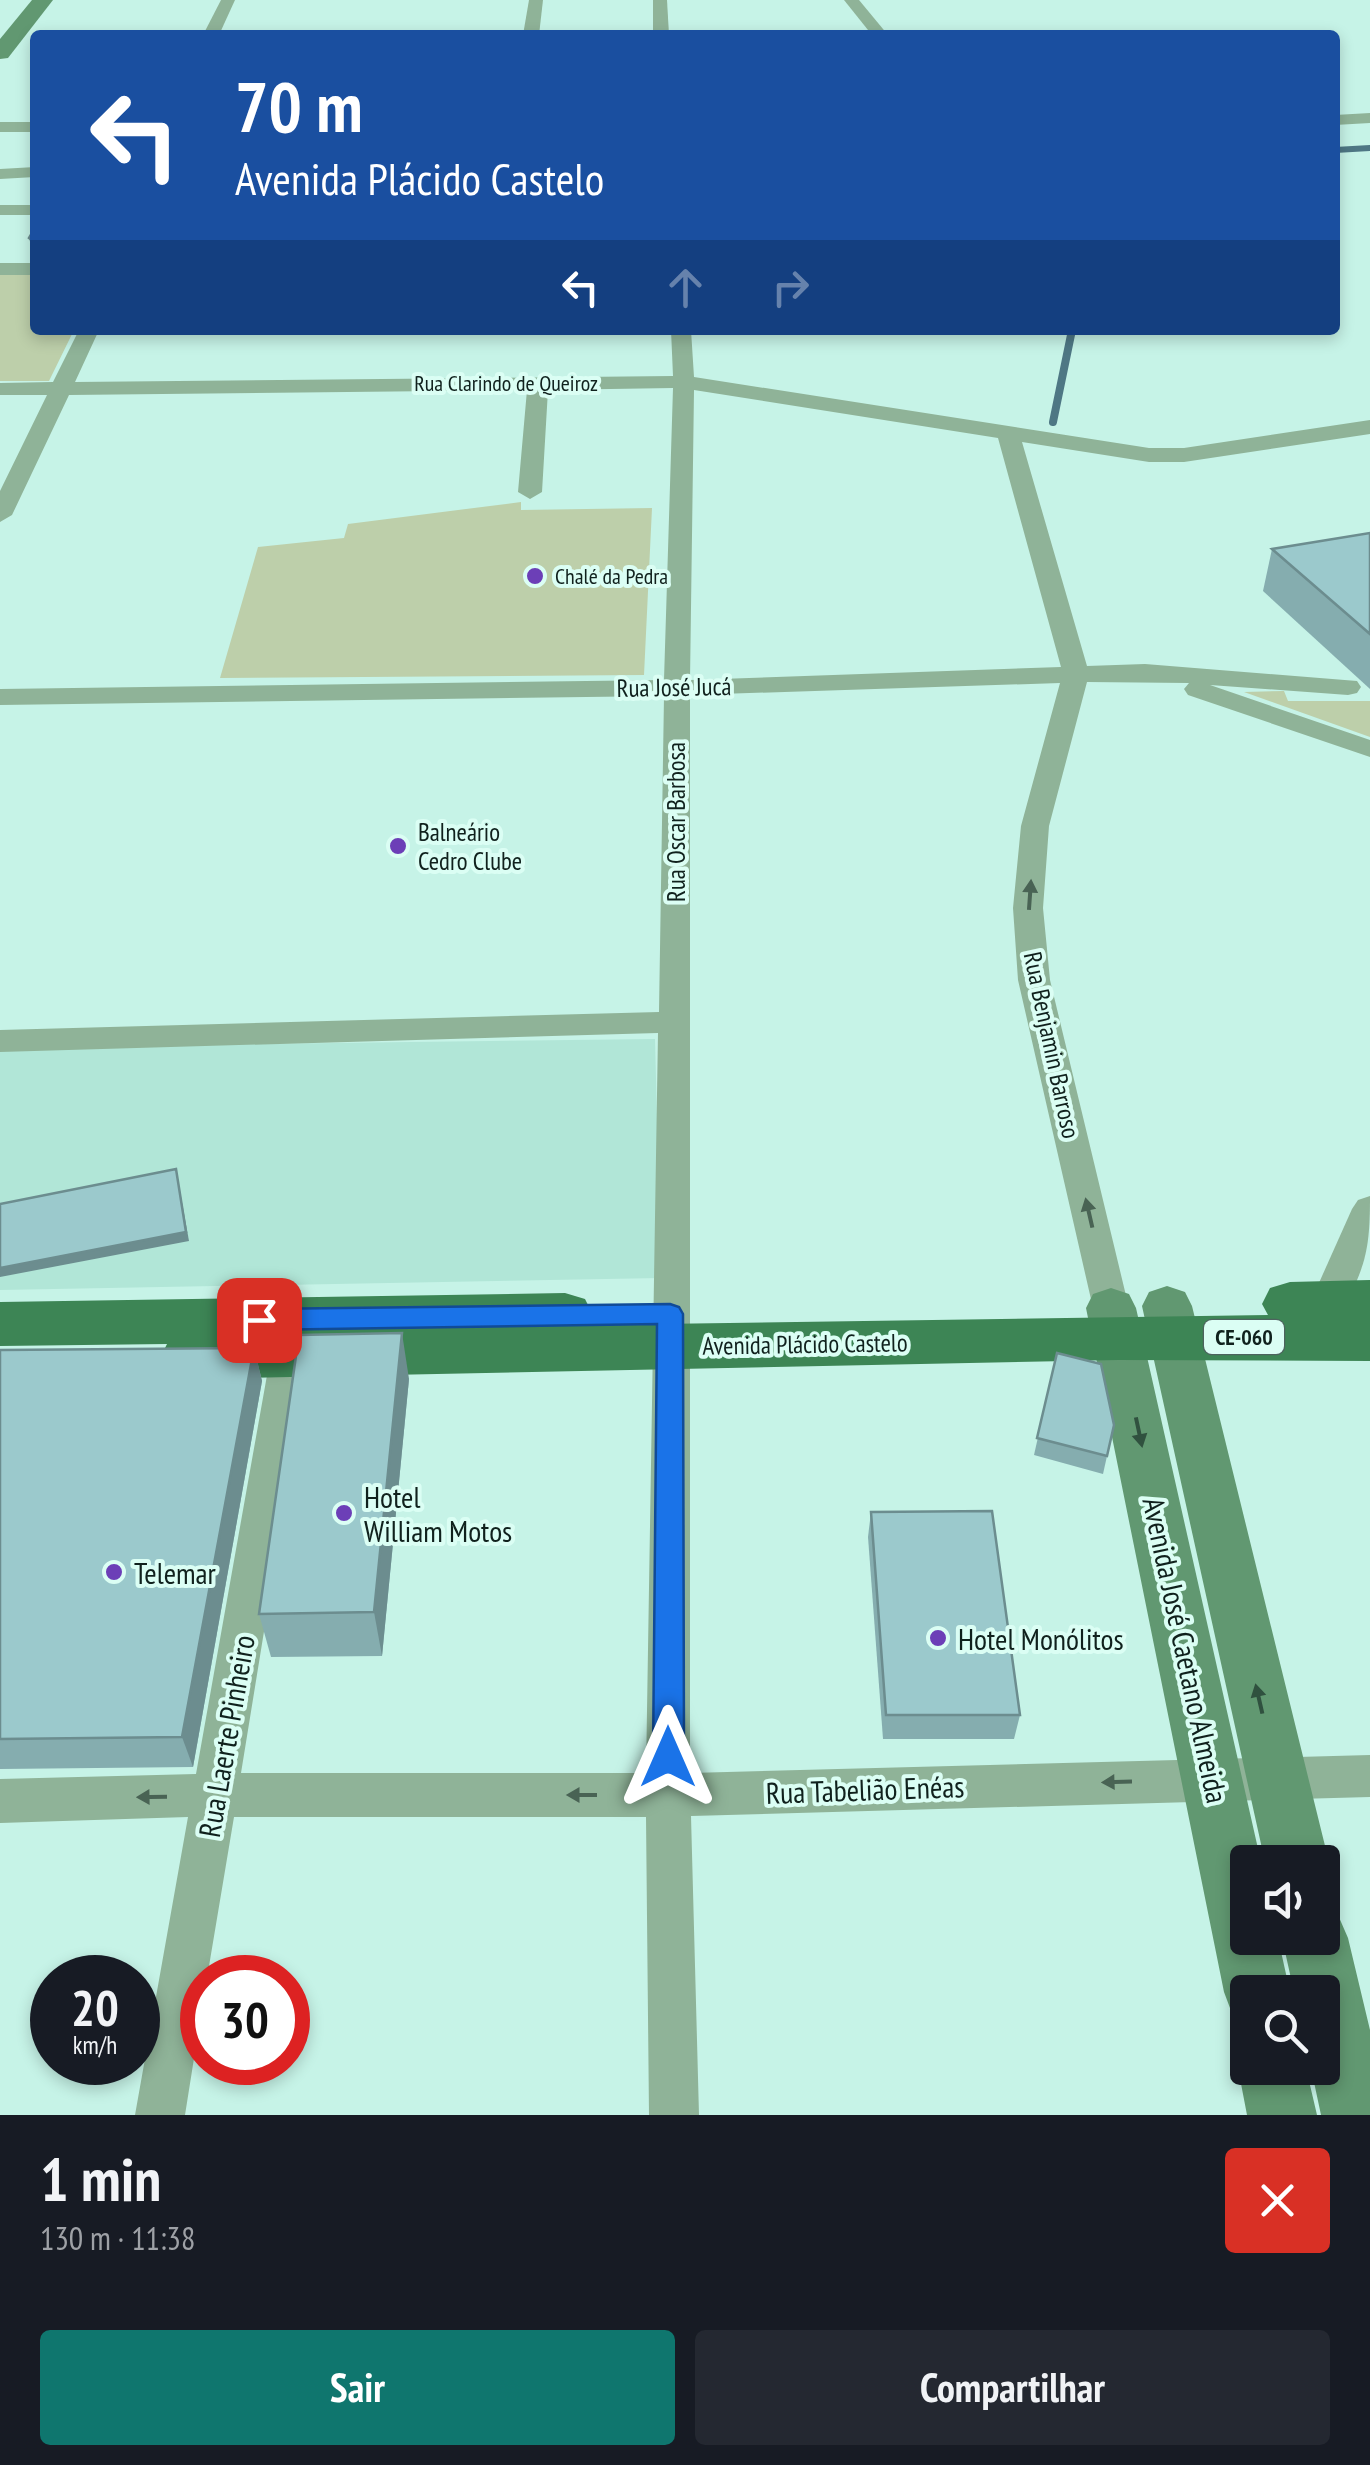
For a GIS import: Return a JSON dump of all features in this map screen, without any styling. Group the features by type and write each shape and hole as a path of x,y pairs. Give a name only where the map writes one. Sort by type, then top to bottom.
{"main road":[{"path":"0,53 43,0"},
{"name":"Avenida Plácido Castelo","path":"0,1357 292,1338 1143,1322 1356,1314"},
{"path":"1143,1322 1278,1778 1293,1845"},
{"name":"Avenida José Caetano Almeida","path":"1143,1322 1214,1779 1254,1975"},
{"name":"Avenida Plácido Castelo","path":"0,1324 292,1338"},
{"path":"1319,1955 1356,2115"},
{"path":"1276,2085 1282,2115"}],"street":[{"path":"213,30 228,0"},
{"path":"531,30 536,0"},
{"path":"660,0 661,30"},
{"path":"851,0 876,30"},
{"path":"1340,120 1370,118"},
{"path":"0,127 30,127"},
{"path":"0,174 30,172"},
{"path":"0,210 30,210"},
{"path":"0,270 30,269"},
{"path":"0,515 86,335"},
{"name":"Rua Oscar Barbosa","path":"674,2115 668,1794 677,688 684,382 681,335"},
{"path":"530,492 538,382"},
{"name":"Rua Clarindo de Queiroz","path":"0,389 684,382 1109,450 1184,455 1370,426"},
{"path":"1008,433 1076,673"},
{"path":"1146,672 1370,748"},
{"name":"Rua José Jucá","path":"0,697 677,688 1146,672 1348,688"},
{"name":"Rua Benjamin Barroso","path":"1076,673 1035,826 1028,908 1034,980 1143,1322"},
{"path":"0,1041 675,1022"},
{"path":"1356,1314 1370,1209"},
{"name":"Rua Laerte Pinheiro","path":"160,2115 292,1338"},
{"name":"Rua Tabelião Enéas","path":"0,1800 216,1795 668,1794 1370,1776"}],"shaded area":[{"path":"0,275 30,275 30,335 72,335 49,381 0,381"},
{"path":"521,502 521,510 652,508 644,675 220,678 258,547 344,538 348,524"},
{"path":"1284,691 1288,701 1370,701 1370,737 1244,692"},
{"path":"655,1039 661,1278 0,1290 0,1047"}],"building":[{"path":"1370,533 1370,634 1272,549"},
{"path":"176,1169 186,1232 0,1268 0,1204"},
{"name":"Hotel William Motos","path":"402,1333 374,1612 259,1614 299,1335"},
{"name":"Telemar","path":"254,1348 182,1737 0,1739 0,1350"},
{"path":"1057,1353 1101,1364 1114,1425 1107,1456 1037,1438"},
{"name":"Hotel Monólitos","path":"992,1511 1020,1715 886,1715 871,1512"}],"waterway":[{"path":"1340,150 1370,148"},
{"path":"1053,422 1071,335"}],"place":[{"name":"Chalé da Pedra","path":"535,576"},
{"name":"Balneário Cedro Clube","path":"398,846"},
{"name":"Hotel William Motos","path":"344,1513"},
{"name":"Telemar","path":"114,1572"},
{"name":"Hotel Monólitos","path":"938,1638"}],"route":[{"path":"259,1320 670,1314 668,1757"}]}
